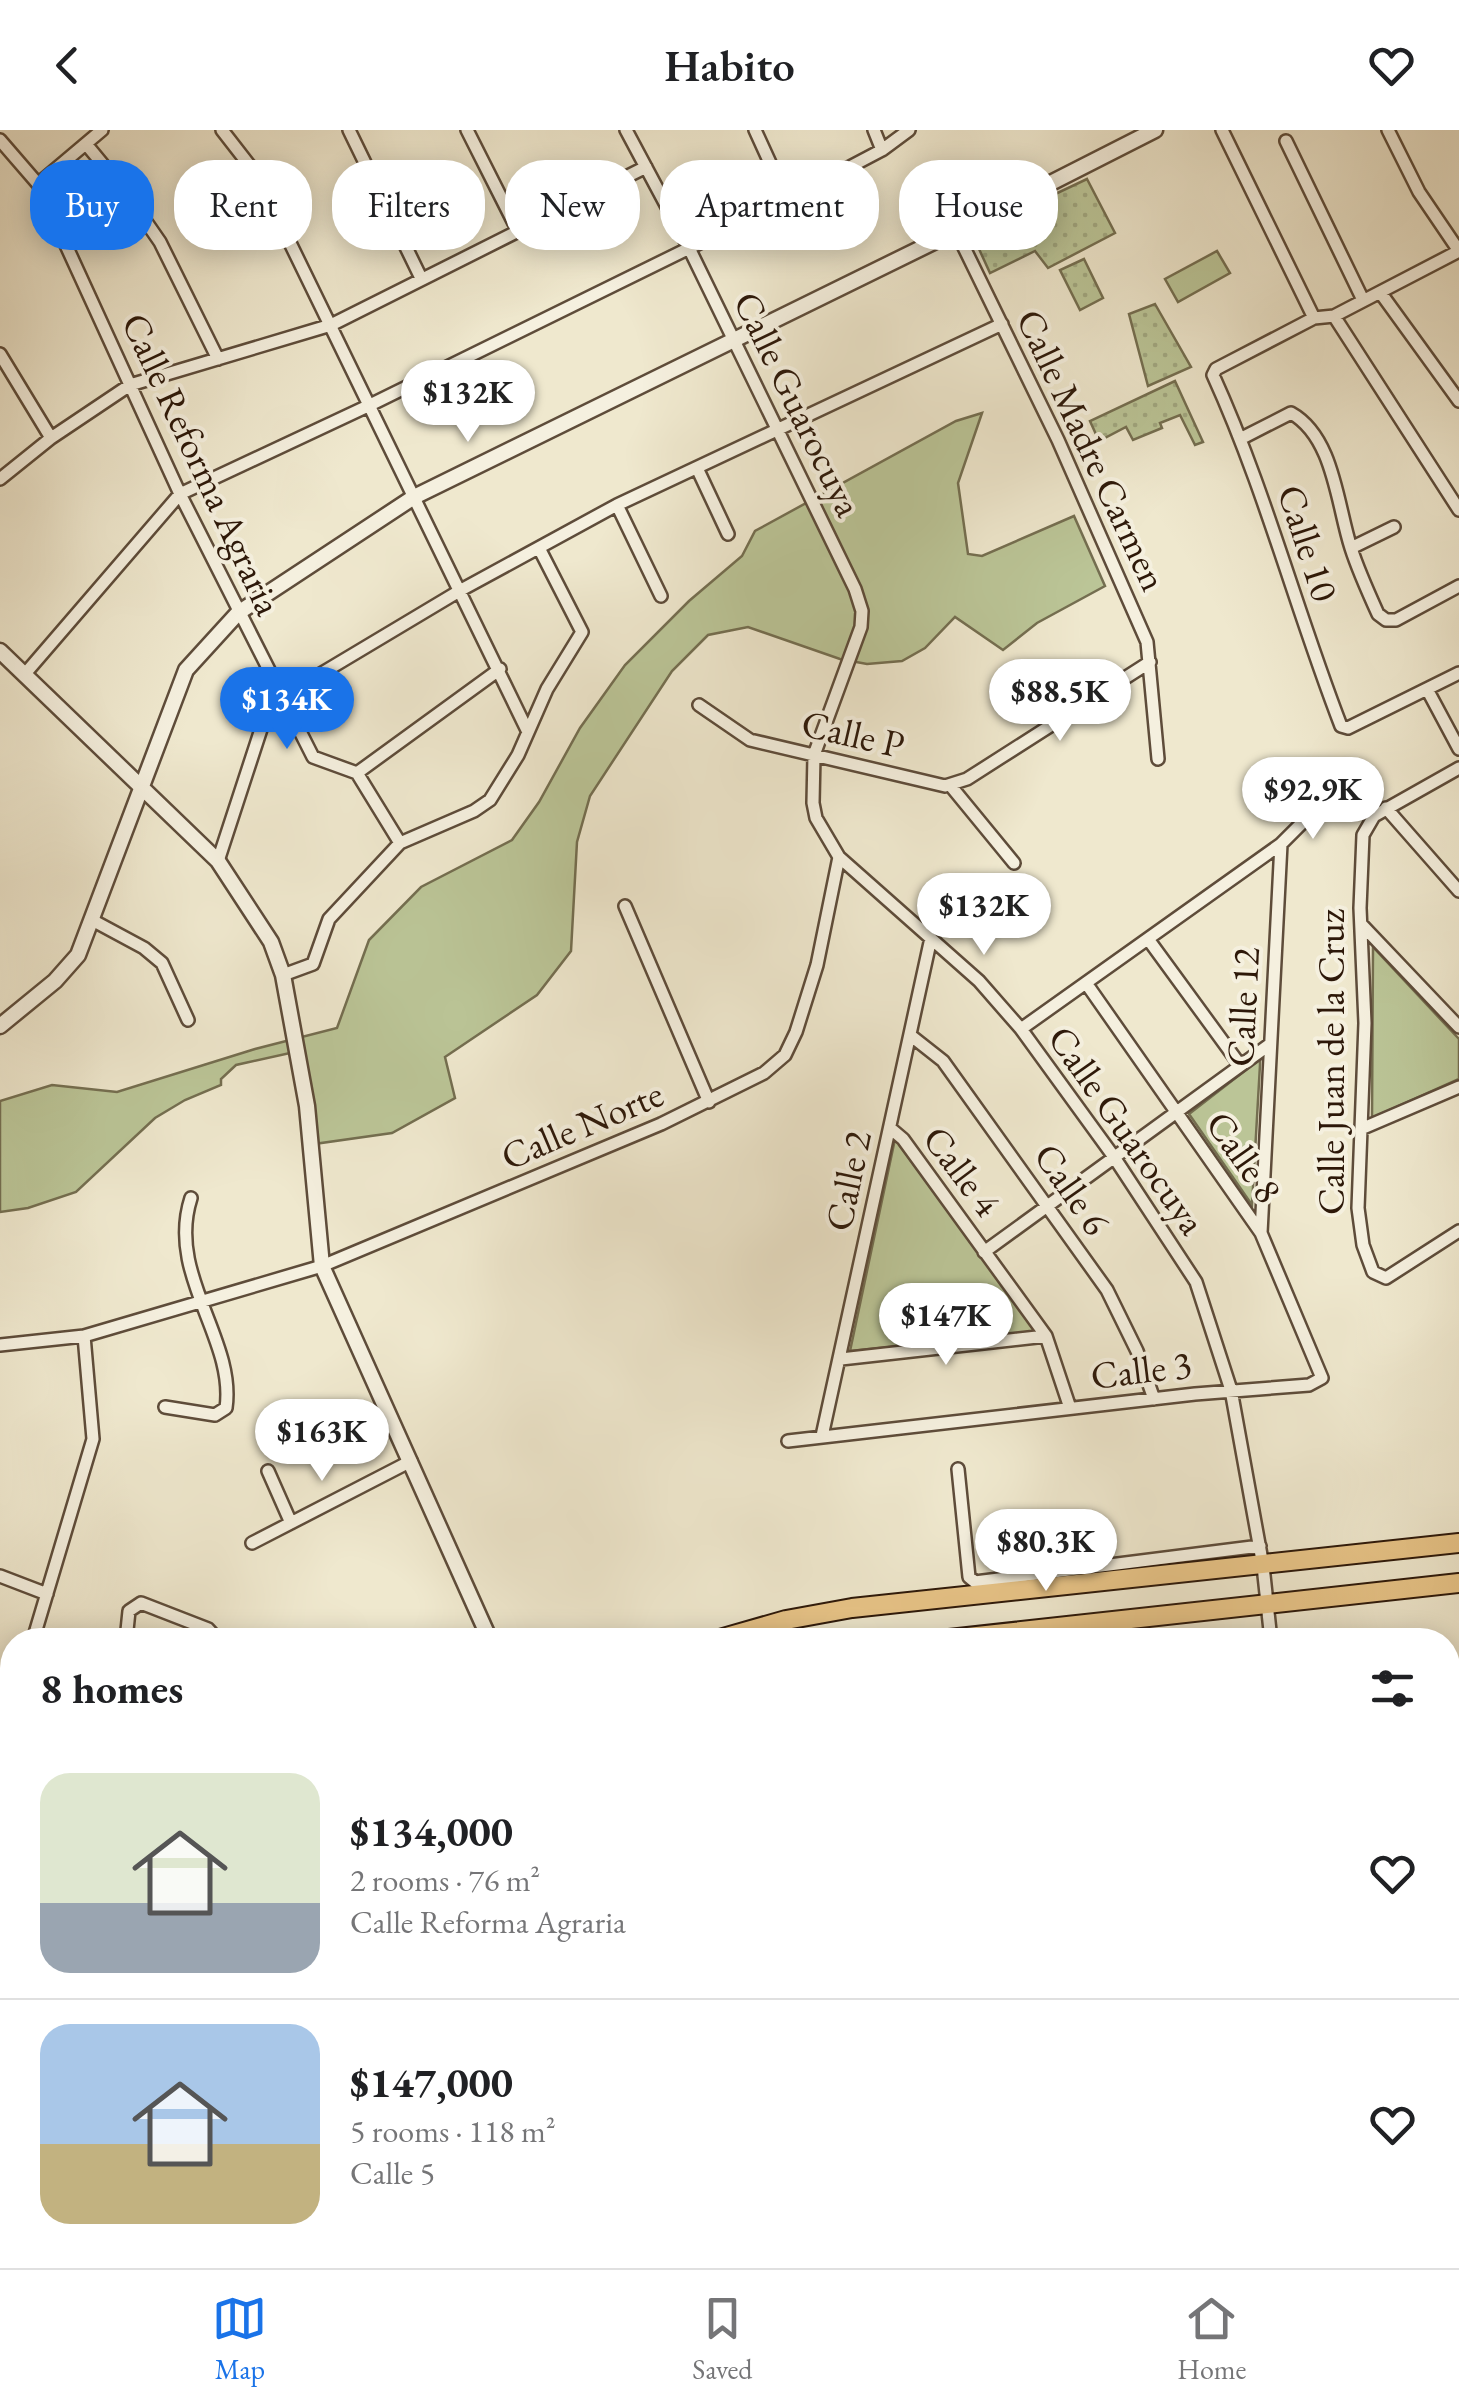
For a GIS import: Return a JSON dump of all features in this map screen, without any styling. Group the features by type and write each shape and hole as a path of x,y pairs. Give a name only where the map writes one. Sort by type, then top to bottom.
{"main road":[{"path":"758,1628 852,1608 1459,1543"},
{"path":"1052,1628 1459,1583"}],"street":[{"path":"67,160 102,130"},
{"path":"222,130 257,175 528,732"},
{"path":"349,130 421,278"},
{"path":"468,130 505,205"},
{"name":"Calle Guarocuya","path":"626,130 660,194"},
{"path":"755,130 769,160"},
{"path":"874,130 882,150"},
{"path":"863,160 909,130"},
{"path":"1058,179 1155,130"},
{"path":"1222,130 1314,318 1334,316 1459,251 1419,192 1388,130"},
{"name":"Calle Reforma Agraria","path":"0,140 30,175"},
{"path":"1286,141 1364,300"},
{"path":"86,144 160,242 218,359"},
{"path":"640,171 646,168"},
{"path":"0,479 51,438 130,385 332,325 505,237"},
{"name":"Calle Reforma Agraria","path":"68,250 180,494 313,757 357,773"},
{"path":"24,675 180,494 685,250"},
{"name":"Calle Guarocuya","path":"690,250 862,610 861,627 814,755 816,818 839,857 979,980 1021,1029 1114,1157 1196,1282 1231,1390 1271,1628"},
{"path":"0,1026 78,955 186,670 238,613 414,496 916,250"},
{"name":"Calle Madre Carmen","path":"965,250 1058,440 1147,642 1158,759"},
{"path":"1380,292 1459,401"},
{"path":"1334,316 1459,510"},
{"name":"Calle 10","path":"1314,318 1214,372 1242,438 1309,643 1342,726 1348,728 1428,691"},
{"path":"218,861 266,717 282,697 461,590 617,506 1002,324"},
{"path":"0,354 51,438"},
{"path":"1242,438 1291,413 1297,416 1323,450 1351,548 1378,614 1386,620 1396,620 1459,586"},
{"path":"697,468 728,534"},
{"path":"617,506 661,596"},
{"path":"1351,548 1394,526"},
{"path":"284,975 313,964 329,920 400,843 474,812 490,800 518,755 547,689 582,632 538,548"},
{"path":"0,651 218,861 260,921 284,975 307,1106 322,1266 485,1628"},
{"name":"Calle P","path":"699,705 750,740 950,785 967,779 1150,662"},
{"path":"400,843 357,773 500,669"},
{"path":"1459,673 1428,691 1459,749"},
{"path":"1459,768 1386,808 1459,892"},
{"path":"950,785 1014,863"},
{"name":"Calle Juan de la Cruz","path":"1386,808 1367,824 1363,835 1365,1023 1360,1229 1373,1272 1386,1278 1459,1231"},
{"path":"1021,1029 1281,844 1306,819"},
{"name":"Calle 12","path":"1261,1233 1281,844"},
{"name":"Calle Norte","path":"0,1345 84,1336 322,1266 709,1102 764,1073 785,1056 792,1044 817,965 839,857"},
{"path":"624,906 709,1102"},
{"path":"92,920 144,948 162,963 188,1020"},
{"path":"1362,924 1459,1027"},
{"name":"Calle 2","path":"822,1436 842,1359 931,938"},
{"path":"1148,939 1240,1065"},
{"name":"Calle 8","path":"1086,982 1261,1233 1294,1317 1322,1370 1321,1380"},
{"name":"Calle 6","path":"910,1035 943,1061 1048,1206 1123,1318 1154,1399"},
{"path":"984,1252 1268,1045"},
{"path":"1362,1128 1459,1087"},
{"name":"Calle 4","path":"890,1128 903,1139 1046,1336 1070,1408"},
{"path":"165,1407 215,1415 226,1408 224,1374 184,1245 184,1220 191,1198"},
{"path":"37,1628 93,1439 84,1336"},
{"path":"842,1359 1046,1336"},
{"name":"Calle 3","path":"788,1441 1321,1380"},
{"path":"252,1544 411,1461"},
{"path":"958,1470 969,1577 975,1582 1260,1546"},
{"path":"268,1471 291,1523"},
{"path":"0,1576 47,1594"},
{"path":"127,1628 134,1606 148,1604 207,1628"}],"green space":[{"path":"1087,179 1115,233 1048,268 1035,251 990,273 979,250 1058,250 1058,193"},
{"path":"1217,251 1230,273 1178,302 1165,279"},
{"path":"1084,259 1103,298 1080,310 1060,270"},
{"path":"1155,304 1191,367 1148,386 1129,314"},
{"path":"1175,381 1203,442 1195,445 1180,415 1160,423 1162,428 1133,440 1126,427 1099,441 1090,421"},
{"path":"982,413 958,483 968,554 982,556 1074,516 1105,586 1037,623 1003,650 955,617 925,648 902,661 867,664 840,659 748,627 708,635 672,671 590,796 577,842 571,951 537,995 445,1057 455,1098 392,1133 314,1144 299,1051 236,1065 221,1079 221,1085 155,1118 76,1192 28,1208 0,1212 0,1101 52,1085 117,1092 337,1028 369,940 421,887 512,840 539,802 580,728 625,665 689,601 742,556 755,531 956,421"},
{"path":"1373,947 1459,1039 1459,1079 1372,1118"},
{"path":"1260,1059 1260,1065 1252,1205 1189,1114"},
{"path":"895,1139 1037,1332 850,1351"}]}
